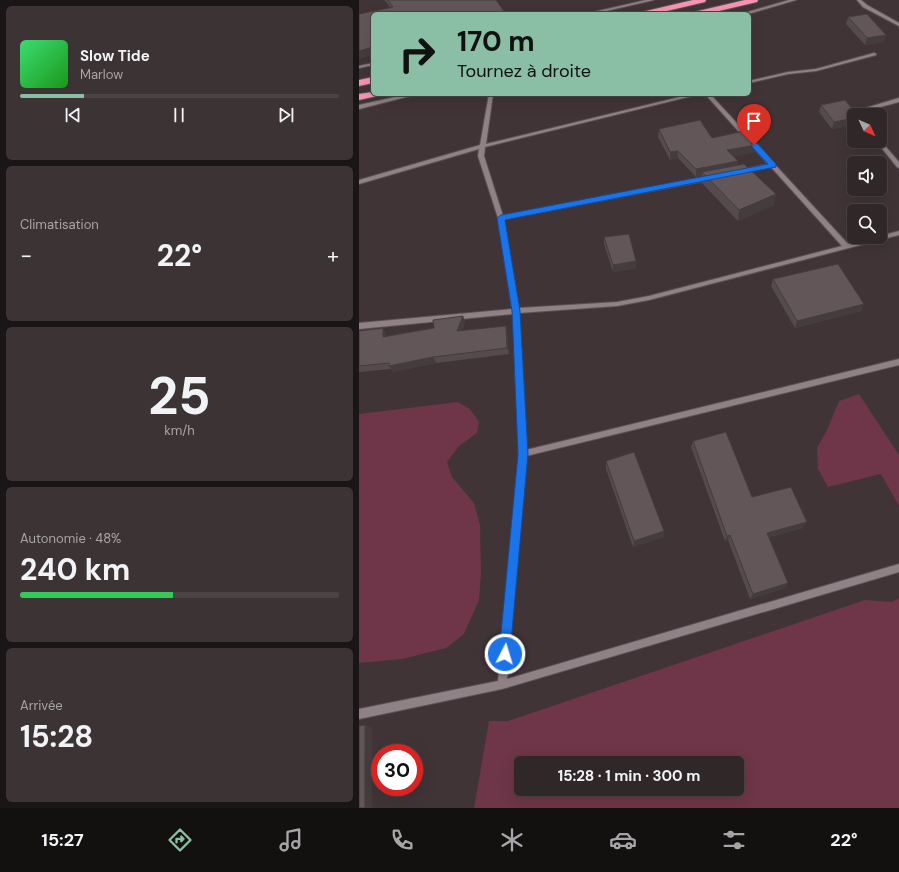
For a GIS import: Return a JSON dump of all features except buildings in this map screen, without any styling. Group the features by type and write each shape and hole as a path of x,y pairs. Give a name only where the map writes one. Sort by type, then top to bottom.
{"highway":[{"path":"653,12 702,0"},
{"path":"705,12 754,0"},
{"path":"359,83 371,80"},
{"path":"359,97 371,95"}],"street":[{"path":"596,12 652,0"},
{"path":"750,12 795,0"},
{"path":"859,0 865,6 899,25"},
{"path":"751,82 788,73 816,70 873,54"},
{"path":"359,67 371,64"},
{"path":"359,107 407,96"},
{"path":"491,96 484,146 481,156 501,218 516,311 523,454 502,685"},
{"path":"359,182 484,146 690,96"},
{"path":"709,96 847,247"},
{"path":"870,108 899,100"},
{"path":"885,148 899,166"},
{"path":"734,173 773,165"},
{"path":"501,218 719,176"},
{"path":"359,326 516,311 617,304 899,233"},
{"path":"523,454 899,362"},
{"path":"359,714 502,685 899,568"}],"shaded area":[{"path":"859,394 899,455 899,506 881,474 828,487 818,469 817,448 827,430 839,401"},
{"path":"458,402 470,409 479,422 477,433 459,446 447,462 452,477 474,503 480,525 481,574 479,600 464,634 446,648 402,659 359,663 359,414"},
{"path":"899,598 899,808 474,808 489,721 508,721 865,600 892,602"}],"route":[{"path":"505,654 523,454 516,311 501,218 773,165 754,145"}]}
